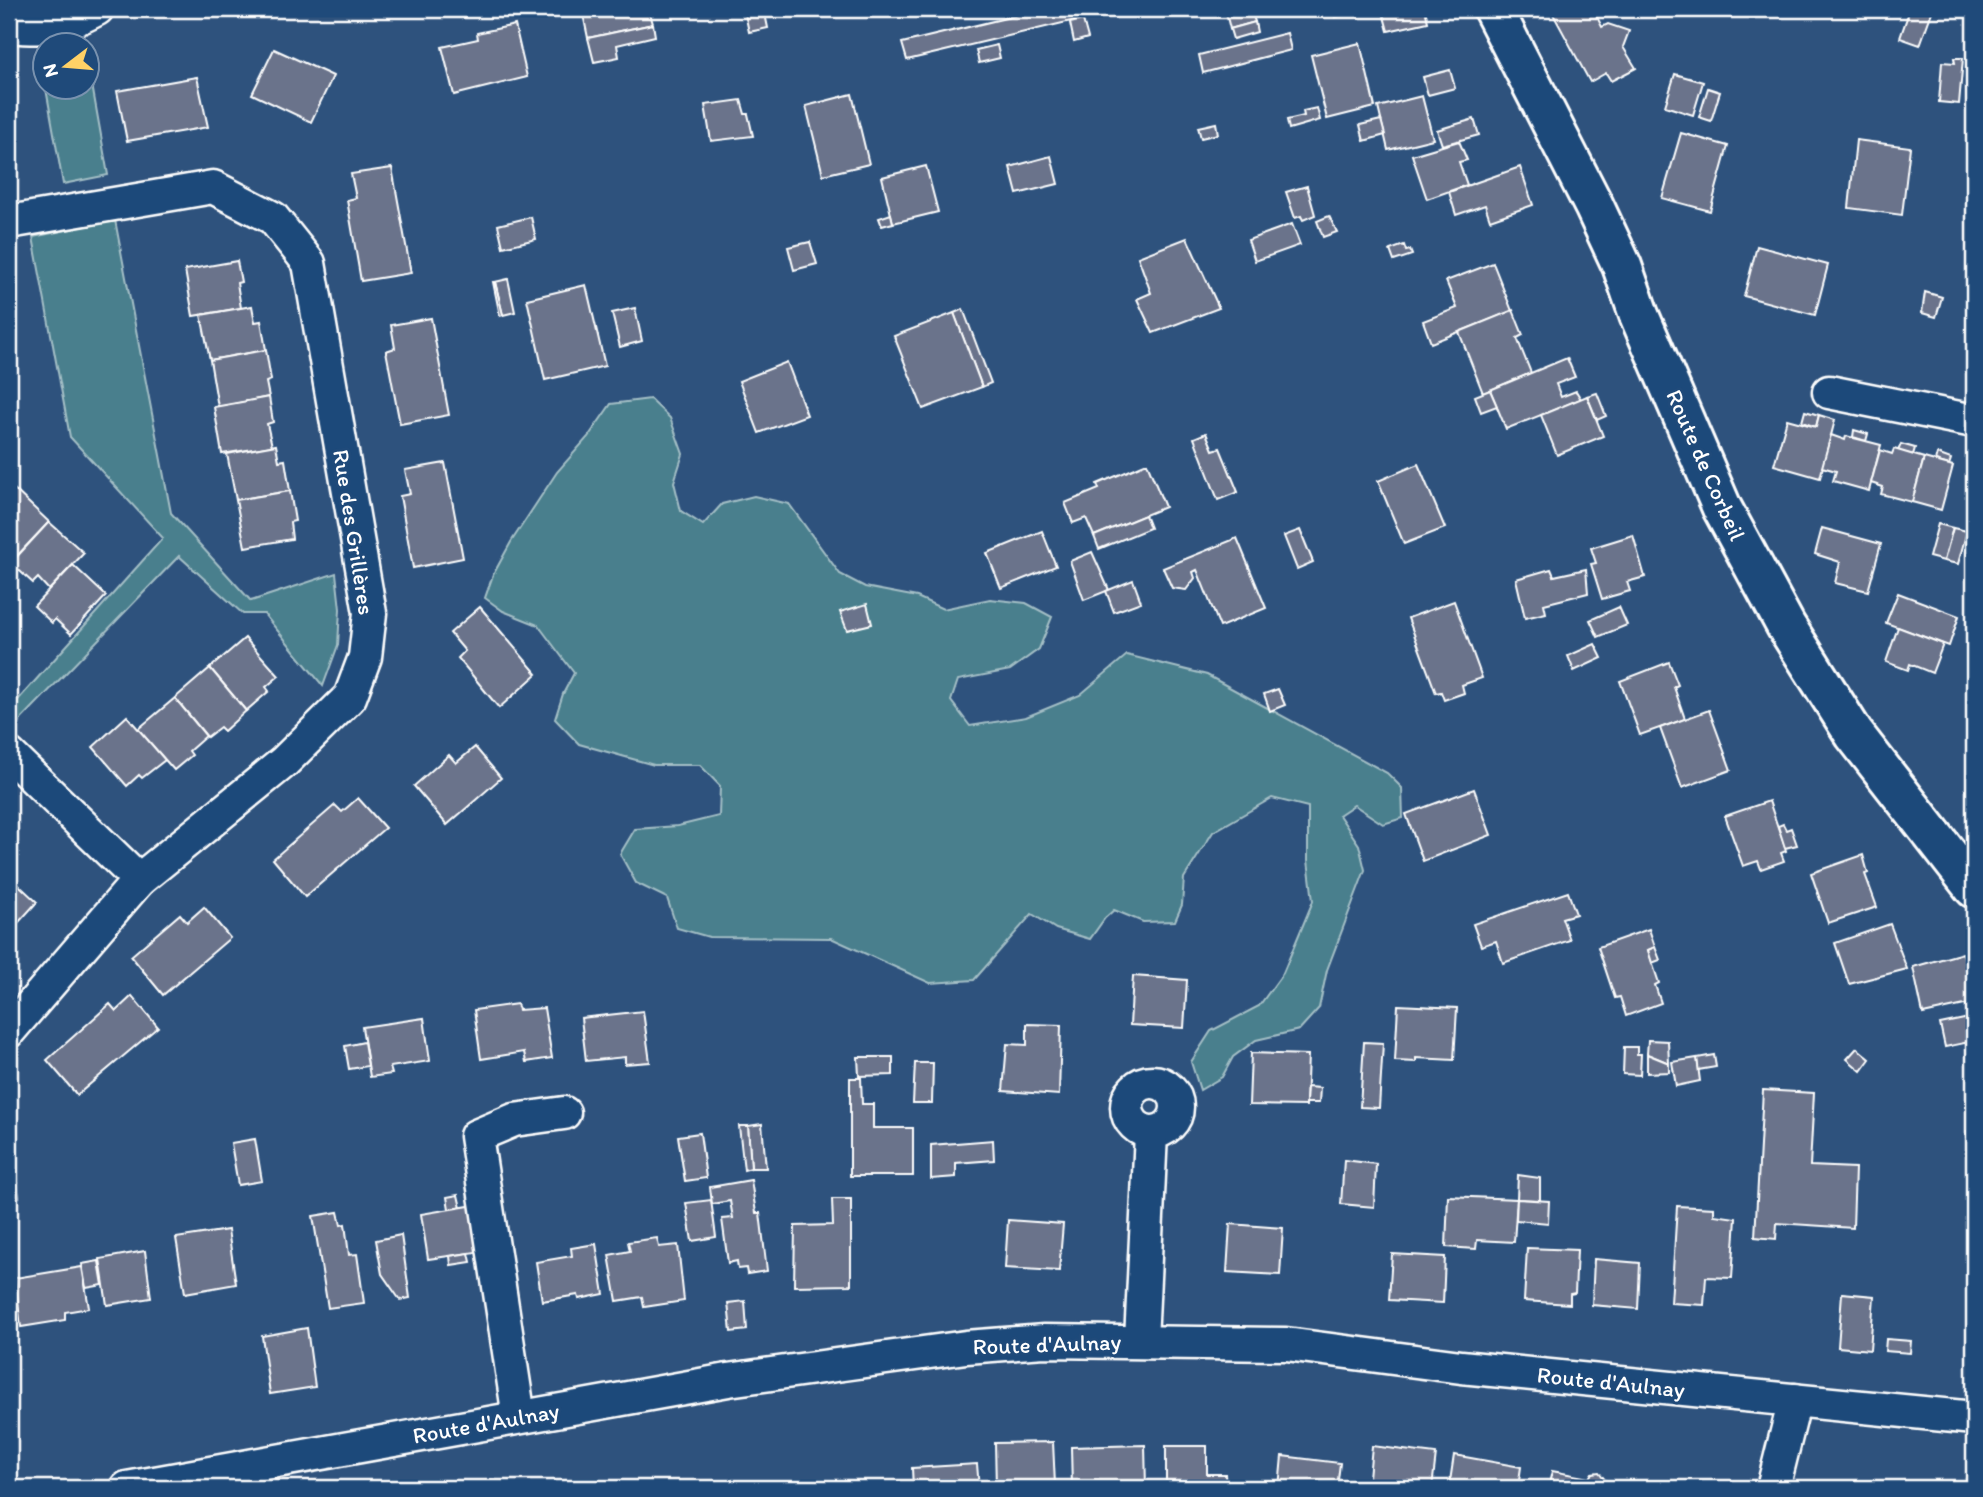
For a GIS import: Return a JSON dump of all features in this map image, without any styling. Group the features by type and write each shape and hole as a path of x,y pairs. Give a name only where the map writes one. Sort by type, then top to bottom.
{"main road":[{"name":"Route de Corbeil","path":"1493,9 1594,205 1722,508 1779,614 1854,734 1974,888"}],"street":[{"path":"9,26 50,29 97,9"},
{"name":"Rue des Grillères","path":"9,222 212,187 273,218 309,263 370,613 365,657 350,696 294,753 139,880 9,1031"},
{"path":"1829,392 1974,421"},
{"path":"9,754 139,880"},
{"path":"519,1417 476,1136 514,1120 564,1113"},
{"path":"1141,1340 1151,1134"},
{"name":"Route d'Aulnay","path":"127,1488 728,1380 966,1347 1044,1341 1141,1340 1286,1344 1461,1367 1974,1418"},
{"path":"1773,1488 1796,1400"}],"green space":[{"path":"48,102 95,102 108,175 63,184"},
{"path":"115,220 171,513 251,601 336,573 340,609 338,645 323,686 264,614 243,614 179,556 12,729 9,725 9,710 163,538 70,437 33,237"},
{"path":"650,399 670,418 683,454 674,482 681,511 703,525 722,504 754,496 789,504 840,574 865,587 917,597 943,609 990,599 1026,603 1052,617 1039,649 1010,670 958,680 951,701 970,726 1026,717 1080,695 1127,655 1207,675 1387,773 1402,788 1403,818 1383,824 1354,805 1339,815 1359,845 1365,870 1327,970 1319,1008 1299,1030 1256,1040 1233,1057 1222,1077 1200,1090 1191,1062 1211,1031 1259,1006 1283,973 1313,901 1308,860 1308,807 1272,798 1213,832 1184,878 1182,905 1175,921 1143,922 1114,910 1090,939 1056,929 1032,914 974,980 930,983 831,938 709,937 677,928 667,898 636,883 620,854 635,829 678,826 719,816 720,786 700,765 654,765 579,744 555,719 563,694 574,673 538,625 503,611 485,598 493,575 511,542 557,472 588,437 611,404"}],"building":[{"path":"582,9 649,9 653,24 588,38"},
{"path":"744,9 764,9 768,28 749,32"},
{"path":"1043,9 1086,9 1088,17 907,60 902,43"},
{"path":"1225,9 1251,9 1255,22 1230,29"},
{"path":"1332,9 1374,9 1335,17"},
{"path":"1382,9 1425,9 1428,22 1388,31"},
{"path":"1562,9 1581,9 1584,13 1593,9 1602,27 1608,24 1629,31 1623,47 1636,68 1611,81 1606,73 1590,82 1553,14"},
{"path":"1910,9 1933,9 1920,45 1900,38"},
{"path":"1083,20 1088,38 1074,42 1070,23"},
{"path":"1255,22 1257,32 1233,39 1230,29"},
{"path":"653,24 655,36 617,45 619,57 594,62 588,38"},
{"path":"515,25 527,77 454,95 442,47 478,39 477,33"},
{"path":"1287,33 1291,50 1203,73 1199,55"},
{"path":"1360,43 1375,107 1327,119 1311,55"},
{"path":"997,45 1000,58 979,63 976,50"},
{"path":"274,49 333,76 311,122 252,94"},
{"path":"1954,58 1963,58 1959,104 1939,102 1942,62 1955,63"},
{"path":"1450,70 1455,88 1428,95 1423,77"},
{"path":"1675,74 1703,82 1693,115 1665,106"},
{"path":"197,77 208,127 127,141 117,91"},
{"path":"1708,88 1720,92 1711,121 1699,117"},
{"path":"852,94 869,164 823,175 806,106"},
{"path":"1422,96 1433,139 1388,150 1378,107"},
{"path":"741,100 745,114 748,114 753,136 711,141 705,105"},
{"path":"1317,108 1320,120 1289,129 1287,120 1304,116 1303,111"},
{"path":"1474,119 1479,135 1442,145 1437,130"},
{"path":"1381,120 1385,135 1364,141 1360,125"},
{"path":"1216,123 1218,134 1201,138 1198,127"},
{"path":"9,128 14,158 9,159"},
{"path":"1681,133 1728,146 1710,211 1662,198"},
{"path":"1856,140 1910,147 1902,215 1849,208"},
{"path":"1459,141 1467,160 1459,162 1467,185 1427,199 1412,155"},
{"path":"1051,156 1058,184 1017,194 1010,167"},
{"path":"926,166 938,212 893,223 882,177"},
{"path":"1520,167 1533,205 1490,220 1485,205 1456,215 1449,192"},
{"path":"392,168 411,273 361,281 347,200 356,198 351,174"},
{"path":"1307,186 1315,215 1303,220 1301,216 1295,218 1286,192"},
{"path":"891,214 893,223 882,226 879,218"},
{"path":"1329,216 1337,232 1323,237 1317,221"},
{"path":"531,217 536,239 503,247 498,225"},
{"path":"1292,224 1300,245 1255,261 1248,240"},
{"path":"1187,238 1219,308 1153,333 1137,299 1151,293 1138,257"},
{"path":"810,242 817,264 794,270 788,247"},
{"path":"1404,245 1406,251 1410,250 1412,255 1394,261 1390,250"},
{"path":"1757,246 1828,265 1815,315 1744,296"},
{"path":"237,261 241,282 237,283 241,308 193,316 185,270"},
{"path":"1493,263 1512,311 1431,343 1423,321 1457,308 1446,281"},
{"path":"508,279 515,312 503,315 495,282"},
{"path":"493,282 503,315 500,316"},
{"path":"586,285 605,366 545,380 527,299"},
{"path":"1925,292 1942,297 1936,317 1922,313"},
{"path":"252,306 255,322 261,321 266,350 210,360 201,315"},
{"path":"635,308 642,341 620,347 612,313"},
{"path":"963,309 991,383 982,387 954,313"},
{"path":"1513,310 1523,335 1517,338 1531,373 1483,393 1459,332"},
{"path":"954,313 982,387 923,409 894,336"},
{"path":"431,318 449,415 400,424 386,351 395,348 391,325"},
{"path":"266,350 271,380 266,382 269,397 218,407 210,360"},
{"path":"1567,358 1575,377 1556,384 1561,397 1576,391 1581,399 1506,429 1490,390"},
{"path":"787,362 807,415 759,433 739,381"},
{"path":"1490,390 1497,406 1481,412 1475,396"},
{"path":"1597,393 1606,416 1597,420 1587,396"},
{"path":"1587,396 1603,436 1557,455 1541,415"},
{"path":"269,397 273,422 267,424 272,446 222,454 214,407"},
{"path":"1805,411 1819,415 1816,427 1802,422"},
{"path":"1819,415 1835,420 1820,478 1774,465 1787,419 1816,427"},
{"path":"1854,430 1868,434 1866,441 1853,437"},
{"path":"1206,433 1213,450 1220,448 1238,492 1218,500 1194,438"},
{"path":"1831,435 1845,440 1846,436 1881,445 1869,491 1833,481 1836,471 1822,467"},
{"path":"1901,444 1915,448 1913,455 1898,451"},
{"path":"276,445 279,461 285,460 290,491 236,500 227,454"},
{"path":"1894,449 1924,458 1912,502 1881,494 1883,487 1871,483 1880,450 1892,454"},
{"path":"1937,454 1951,459 1949,465 1935,461"},
{"path":"1924,458 1953,466 1941,510 1912,502"},
{"path":"445,463 463,558 413,568 400,496 410,494 405,470"},
{"path":"1147,463 1165,507 1094,536 1086,518 1073,523 1065,503 1099,489 1097,484"},
{"path":"1418,464 1445,528 1404,544 1378,481"},
{"path":"13,488 49,522 15,558 9,553 9,493"},
{"path":"290,491 295,521 290,522 292,539 245,547 236,500"},
{"path":"1145,515 1150,528 1099,549 1094,536"},
{"path":"49,522 84,553 49,590 38,578 33,583 11,563"},
{"path":"1938,524 1953,528 1944,561 1929,557"},
{"path":"1822,528 1881,544 1868,591 1835,583 1840,562 1815,554"},
{"path":"1953,528 1967,531 1958,564 1944,561"},
{"path":"1300,530 1313,562 1297,569 1284,536"},
{"path":"1042,531 1056,566 1001,588 987,553"},
{"path":"1633,535 1645,577 1627,582 1630,591 1602,599 1591,564 1596,563 1591,548"},
{"path":"1237,538 1266,608 1220,627 1197,570 1193,572 1195,578 1186,590 1172,588 1163,568"},
{"path":"1092,552 1109,590 1084,600 1070,561"},
{"path":"73,565 106,596 71,634 55,619 52,623 34,606"},
{"path":"1551,569 1554,576 1586,569 1588,593 1544,604 1546,613 1525,618 1516,579"},
{"path":"1133,580 1141,602 1114,612 1106,591"},
{"path":"1898,593 1959,616 1949,646 1886,623"},
{"path":"1454,601 1482,678 1462,685 1464,693 1444,700 1441,692 1436,693 1408,618"},
{"path":"867,604 872,624 847,630 840,612"},
{"path":"480,607 537,674 499,708 458,658 465,651 450,633"},
{"path":"1619,607 1627,625 1598,637 1590,620"},
{"path":"1898,627 1943,644 1932,673 1910,664 1908,670 1886,662"},
{"path":"245,638 279,676 266,687 269,691 246,711 210,668"},
{"path":"1595,644 1602,658 1574,671 1568,656"},
{"path":"1669,662 1678,685 1674,687 1685,719 1640,735 1620,681"},
{"path":"210,668 246,711 224,731 220,727 207,737 175,698"},
{"path":"1278,689 1285,705 1270,711 1264,694"},
{"path":"175,698 206,736 189,751 192,755 174,770 138,729"},
{"path":"1709,710 1731,770 1682,788 1660,728"},
{"path":"127,716 165,760 142,778 139,775 127,786 93,747"},
{"path":"475,747 501,778 447,825 414,786 449,755 456,763"},
{"path":"1474,789 1491,835 1423,861 1406,814"},
{"path":"358,798 385,828 305,897 273,859 335,805 342,812"},
{"path":"1769,801 1786,851 1781,853 1784,861 1761,869 1758,861 1743,866 1725,816"},
{"path":"1783,824 1786,830 1791,828 1797,845 1785,848 1778,826"},
{"path":"1863,855 1868,873 1865,874 1877,907 1828,923 1811,873"},
{"path":"9,876 37,902 9,933"},
{"path":"1568,892 1576,914 1562,918 1570,940 1503,963 1496,941 1481,946 1473,924"},
{"path":"204,907 230,938 163,995 131,956 180,914 187,922"},
{"path":"1890,924 1907,969 1849,984 1835,943"},
{"path":"1649,929 1655,947 1648,950 1659,983 1655,985 1661,1003 1626,1016 1620,997 1615,998 1598,947"},
{"path":"1655,947 1660,960 1652,963 1648,950"},
{"path":"1963,953 1974,1003 1923,1014 1913,967"},
{"path":"1133,976 1187,980 1184,1028 1130,1025"},
{"path":"132,996 158,1027 77,1095 47,1060 110,1004 116,1011"},
{"path":"517,1004 519,1010 544,1008 552,1058 526,1062 524,1052 481,1059 474,1010"},
{"path":"1398,1005 1457,1008 1454,1060 1416,1058 1416,1062 1395,1061"},
{"path":"643,1011 650,1062 625,1064 625,1057 586,1061 581,1018"},
{"path":"1974,1017 1974,1041 1945,1047 1940,1024"},
{"path":"424,1018 430,1061 390,1067 392,1074 370,1077 362,1027"},
{"path":"1027,1024 1061,1025 1059,1095 1003,1091 1007,1044 1027,1045"},
{"path":"1648,1040 1668,1041 1669,1063 1647,1054"},
{"path":"364,1042 368,1066 349,1069 345,1046"},
{"path":"1364,1042 1383,1043 1379,1108 1360,1107"},
{"path":"1624,1047 1637,1047 1637,1054 1641,1054 1640,1075 1623,1074"},
{"path":"1857,1048 1870,1059 1861,1071 1847,1059"},
{"path":"1251,1053 1308,1055 1306,1106 1249,1105"},
{"path":"1647,1054 1669,1063 1669,1072 1647,1073"},
{"path":"1714,1055 1716,1067 1698,1070 1697,1058"},
{"path":"858,1057 893,1057 893,1075 859,1076"},
{"path":"1697,1058 1700,1081 1676,1086 1672,1062"},
{"path":"915,1063 933,1063 932,1103 913,1103"},
{"path":"850,1078 861,1078 862,1104 873,1104 873,1128 913,1128 913,1176 850,1176"},
{"path":"1307,1087 1320,1088 1319,1103 1306,1103"},
{"path":"1763,1090 1814,1093 1810,1166 1855,1168 1853,1228 1777,1223 1776,1239 1755,1237"},
{"path":"762,1124 766,1168 751,1168 748,1126"},
{"path":"739,1126 748,1126 751,1168 744,1170"},
{"path":"1967,1131 1974,1131 1974,1152 1968,1152"},
{"path":"700,1133 706,1178 685,1181 678,1136"},
{"path":"255,1139 262,1181 238,1185 231,1143"},
{"path":"993,1140 994,1160 956,1163 956,1177 931,1179 931,1145"},
{"path":"1344,1160 1376,1164 1374,1207 1341,1204"},
{"path":"1518,1175 1540,1178 1540,1200 1517,1199"},
{"path":"16,1178 19,1197 9,1199 9,1179"},
{"path":"751,1180 756,1213 760,1213 767,1271 747,1274 746,1268 738,1269 737,1261 728,1263 722,1219 733,1218 730,1201 712,1204 710,1187"},
{"path":"458,1195 461,1208 449,1209 447,1197"},
{"path":"1448,1196 1517,1199 1514,1242 1477,1240 1476,1249 1446,1247"},
{"path":"832,1199 851,1199 851,1285 794,1286 795,1226 833,1225"},
{"path":"1517,1199 1549,1201 1548,1223 1516,1220"},
{"path":"711,1200 716,1237 692,1241 686,1203"},
{"path":"475,1205 483,1251 428,1259 421,1214"},
{"path":"1677,1206 1714,1208 1714,1215 1736,1218 1732,1278 1706,1277 1704,1305 1671,1303"},
{"path":"338,1212 341,1225 345,1224 349,1255 357,1254 364,1303 328,1308 313,1216"},
{"path":"1008,1220 1063,1224 1059,1271 1005,1268"},
{"path":"1230,1224 1283,1228 1280,1275 1227,1272"},
{"path":"228,1230 236,1284 185,1293 176,1238"},
{"path":"401,1235 410,1298 400,1300 382,1274 376,1240"},
{"path":"657,1238 659,1247 678,1245 684,1301 644,1307 642,1297 617,1301 609,1255 630,1251 628,1242"},
{"path":"596,1244 604,1294 579,1299 578,1295 542,1301 536,1262 572,1256 571,1248"},
{"path":"1527,1248 1577,1250 1575,1293 1570,1294 1570,1304 1524,1301"},
{"path":"145,1251 151,1298 107,1305 100,1259"},
{"path":"469,1253 471,1262 451,1265 450,1256"},
{"path":"1392,1254 1445,1257 1443,1303 1389,1300"},
{"path":"1594,1259 1640,1263 1638,1309 1592,1305"},
{"path":"99,1261 103,1285 86,1288 82,1264"},
{"path":"82,1267 89,1308 65,1312 65,1320 21,1327 15,1278"},
{"path":"1842,1293 1874,1296 1870,1350 1838,1347"},
{"path":"745,1301 747,1330 731,1332 728,1303"},
{"path":"307,1328 315,1387 270,1394 262,1336"},
{"path":"1886,1339 1911,1341 1910,1353 1885,1351"},
{"path":"1053,1442 1055,1485 996,1487 995,1443"},
{"path":"1145,1445 1146,1488 1072,1488 1071,1447"},
{"path":"1166,1446 1207,1446 1207,1474 1225,1474 1226,1488 1166,1488"},
{"path":"1372,1446 1436,1454 1432,1488 1368,1488"},
{"path":"1454,1455 1521,1467 1518,1488 1449,1488"},
{"path":"1282,1456 1340,1463 1337,1488 1279,1488"},
{"path":"977,1464 979,1488 913,1488 912,1468"},
{"path":"1552,1471 1589,1478 1592,1473 1599,1472 1606,1481 1638,1488 1548,1488"}]}
